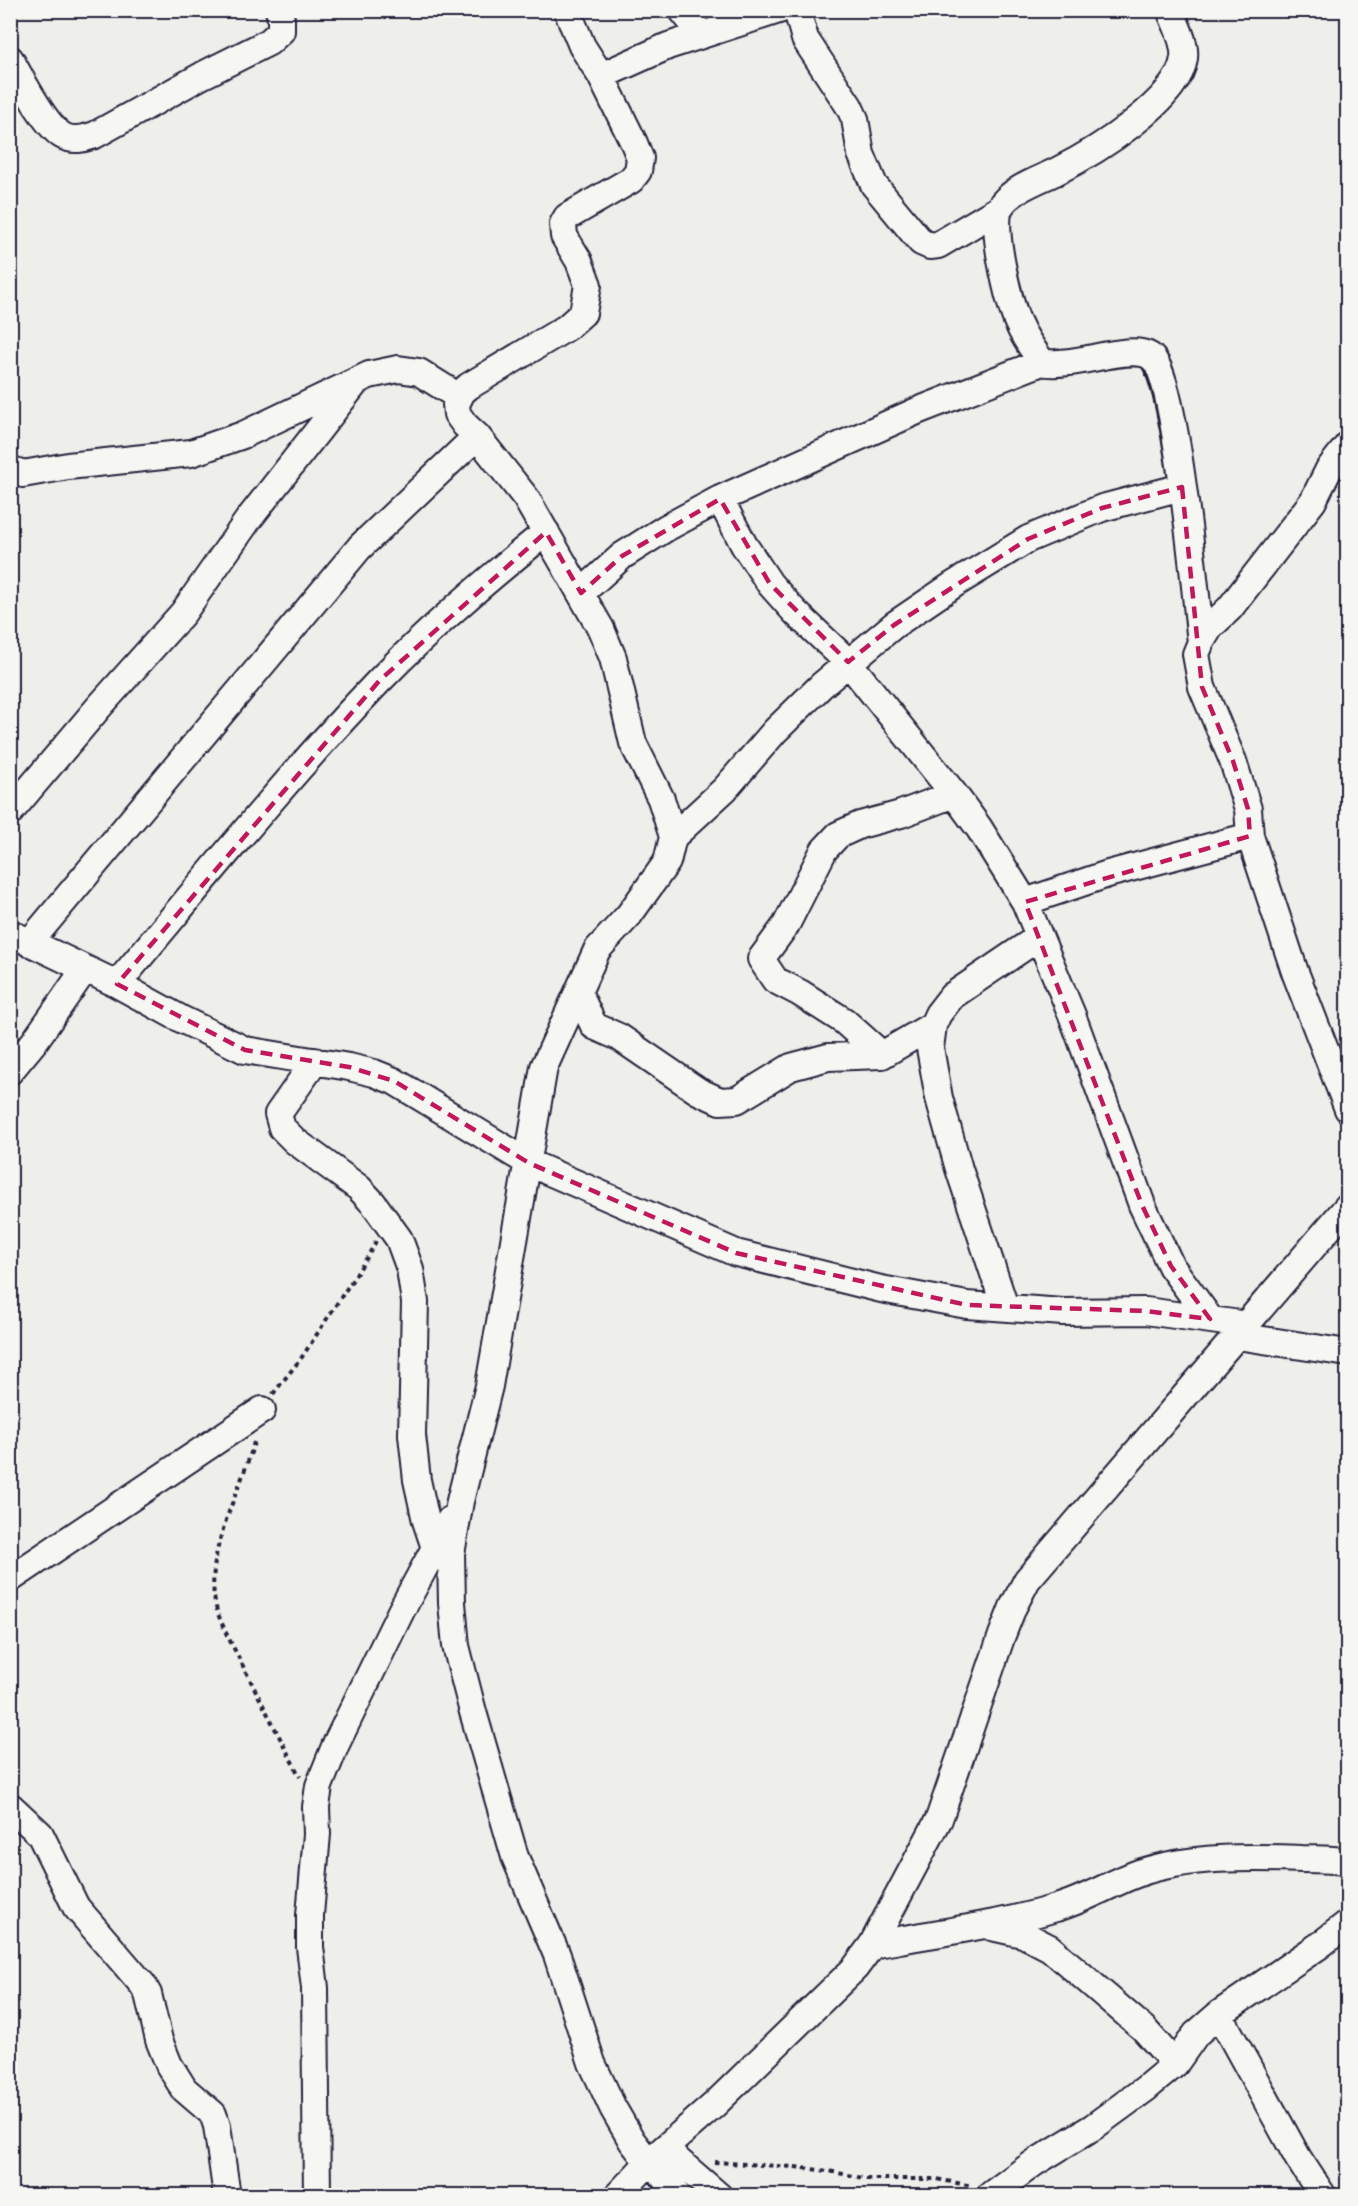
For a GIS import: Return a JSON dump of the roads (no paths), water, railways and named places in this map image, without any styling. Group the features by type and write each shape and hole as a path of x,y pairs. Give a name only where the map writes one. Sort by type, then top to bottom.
{"street":[{"path":"10,59 46,119 63,136 79,140 95,135 203,75 269,42 281,31 279,10"},
{"path":"567,10 582,46 601,76 634,143 640,158 638,171 631,180 567,217 563,224 564,236 579,261 588,285 583,313 566,328 469,386 462,392 456,404 458,414 465,425 477,436 526,498 581,593 613,658 633,743 661,799 673,837 667,862 629,915 597,950 544,1067 489,1386 460,1501 451,1554 452,1603 456,1646 515,1857 557,1955 592,2063 613,2109 632,2141 658,2160 719,2196"},
{"path":"682,10 702,35"},
{"path":"601,76 668,46 778,10"},
{"path":"796,10 805,39 849,106 855,119 861,154 874,185 916,237 930,246 938,245 999,209 1010,195 1077,161 1112,140 1173,85 1182,70 1185,56 1182,40 1170,10"},
{"path":"999,209 997,225 1001,261 1009,295 1018,323 1042,362"},
{"path":"581,593 622,556 666,528 720,499 917,411 1042,362 1048,364 1082,361 1140,352 1152,356 1159,366 1170,408 1201,642"},
{"path":"15,478 68,466 191,453 243,435 369,375 398,369 419,372 459,397"},
{"path":"10,812 98,708 183,613 248,520 356,382"},
{"path":"477,436 360,548 20,938 117,984 245,1050 374,1073 394,1081 529,1163 736,1253 881,1289 967,1305 1063,1311 1146,1311 1210,1319 1242,1330 1347,1353"},
{"path":"1347,445 1329,469 1312,501 1230,608 1209,627 1196,654 1202,687 1236,771 1248,808 1250,836 1294,972 1347,1109"},
{"path":"673,837 725,789 775,731 848,662 894,625 1028,538 1102,508 1182,487"},
{"path":"720,499 744,545 770,584 795,612 848,662 954,794 979,828 1025,902 1072,1015 1142,1205 1171,1266 1210,1319"},
{"path":"117,984 301,765 380,680 446,616 546,532"},
{"path":"882,1055 844,1021 775,980 761,959 786,925 824,850 838,835 860,825 901,814 954,794"},
{"path":"1025,902 1108,874 1250,836"},
{"path":"1005,1307 959,1169 939,1098 930,1048 933,1025 938,1014 952,996 1039,937"},
{"path":"10,1071 29,1049 85,969"},
{"path":"578,992 594,1026 619,1037 698,1091 720,1101 737,1100 747,1096 791,1066 828,1057 882,1055 933,1025"},
{"path":"315,1061 278,1114 282,1128 295,1141 359,1188 399,1239 410,1269 415,1302 412,1435 417,1480 435,1548"},
{"path":"617,2196 658,2160 855,1968 872,1945 939,1820 1002,1635 1027,1580 1347,1206"},
{"path":"10,1579 262,1410"},
{"path":"317,2196 315,1989 310,1947 310,1916 319,1786 326,1765 401,1611 460,1501"},
{"path":"10,1806 38,1830 76,1907 143,1985 150,2000 159,2040 169,2065 184,2089 213,2114 217,2126 227,2196"},
{"path":"872,1945 1058,1908 1138,1873 1165,1866 1274,1857 1347,1862"},
{"path":"993,2194 1035,2163 1093,2127 1174,2064 1196,2034 1219,2014 1320,1945 1347,1923"},
{"path":"980,1925 1023,1934 1050,1948 1144,2029 1174,2064"},
{"path":"1219,2014 1298,2158 1323,2196"},
{"path":"658,2160 678,2196"}]}
